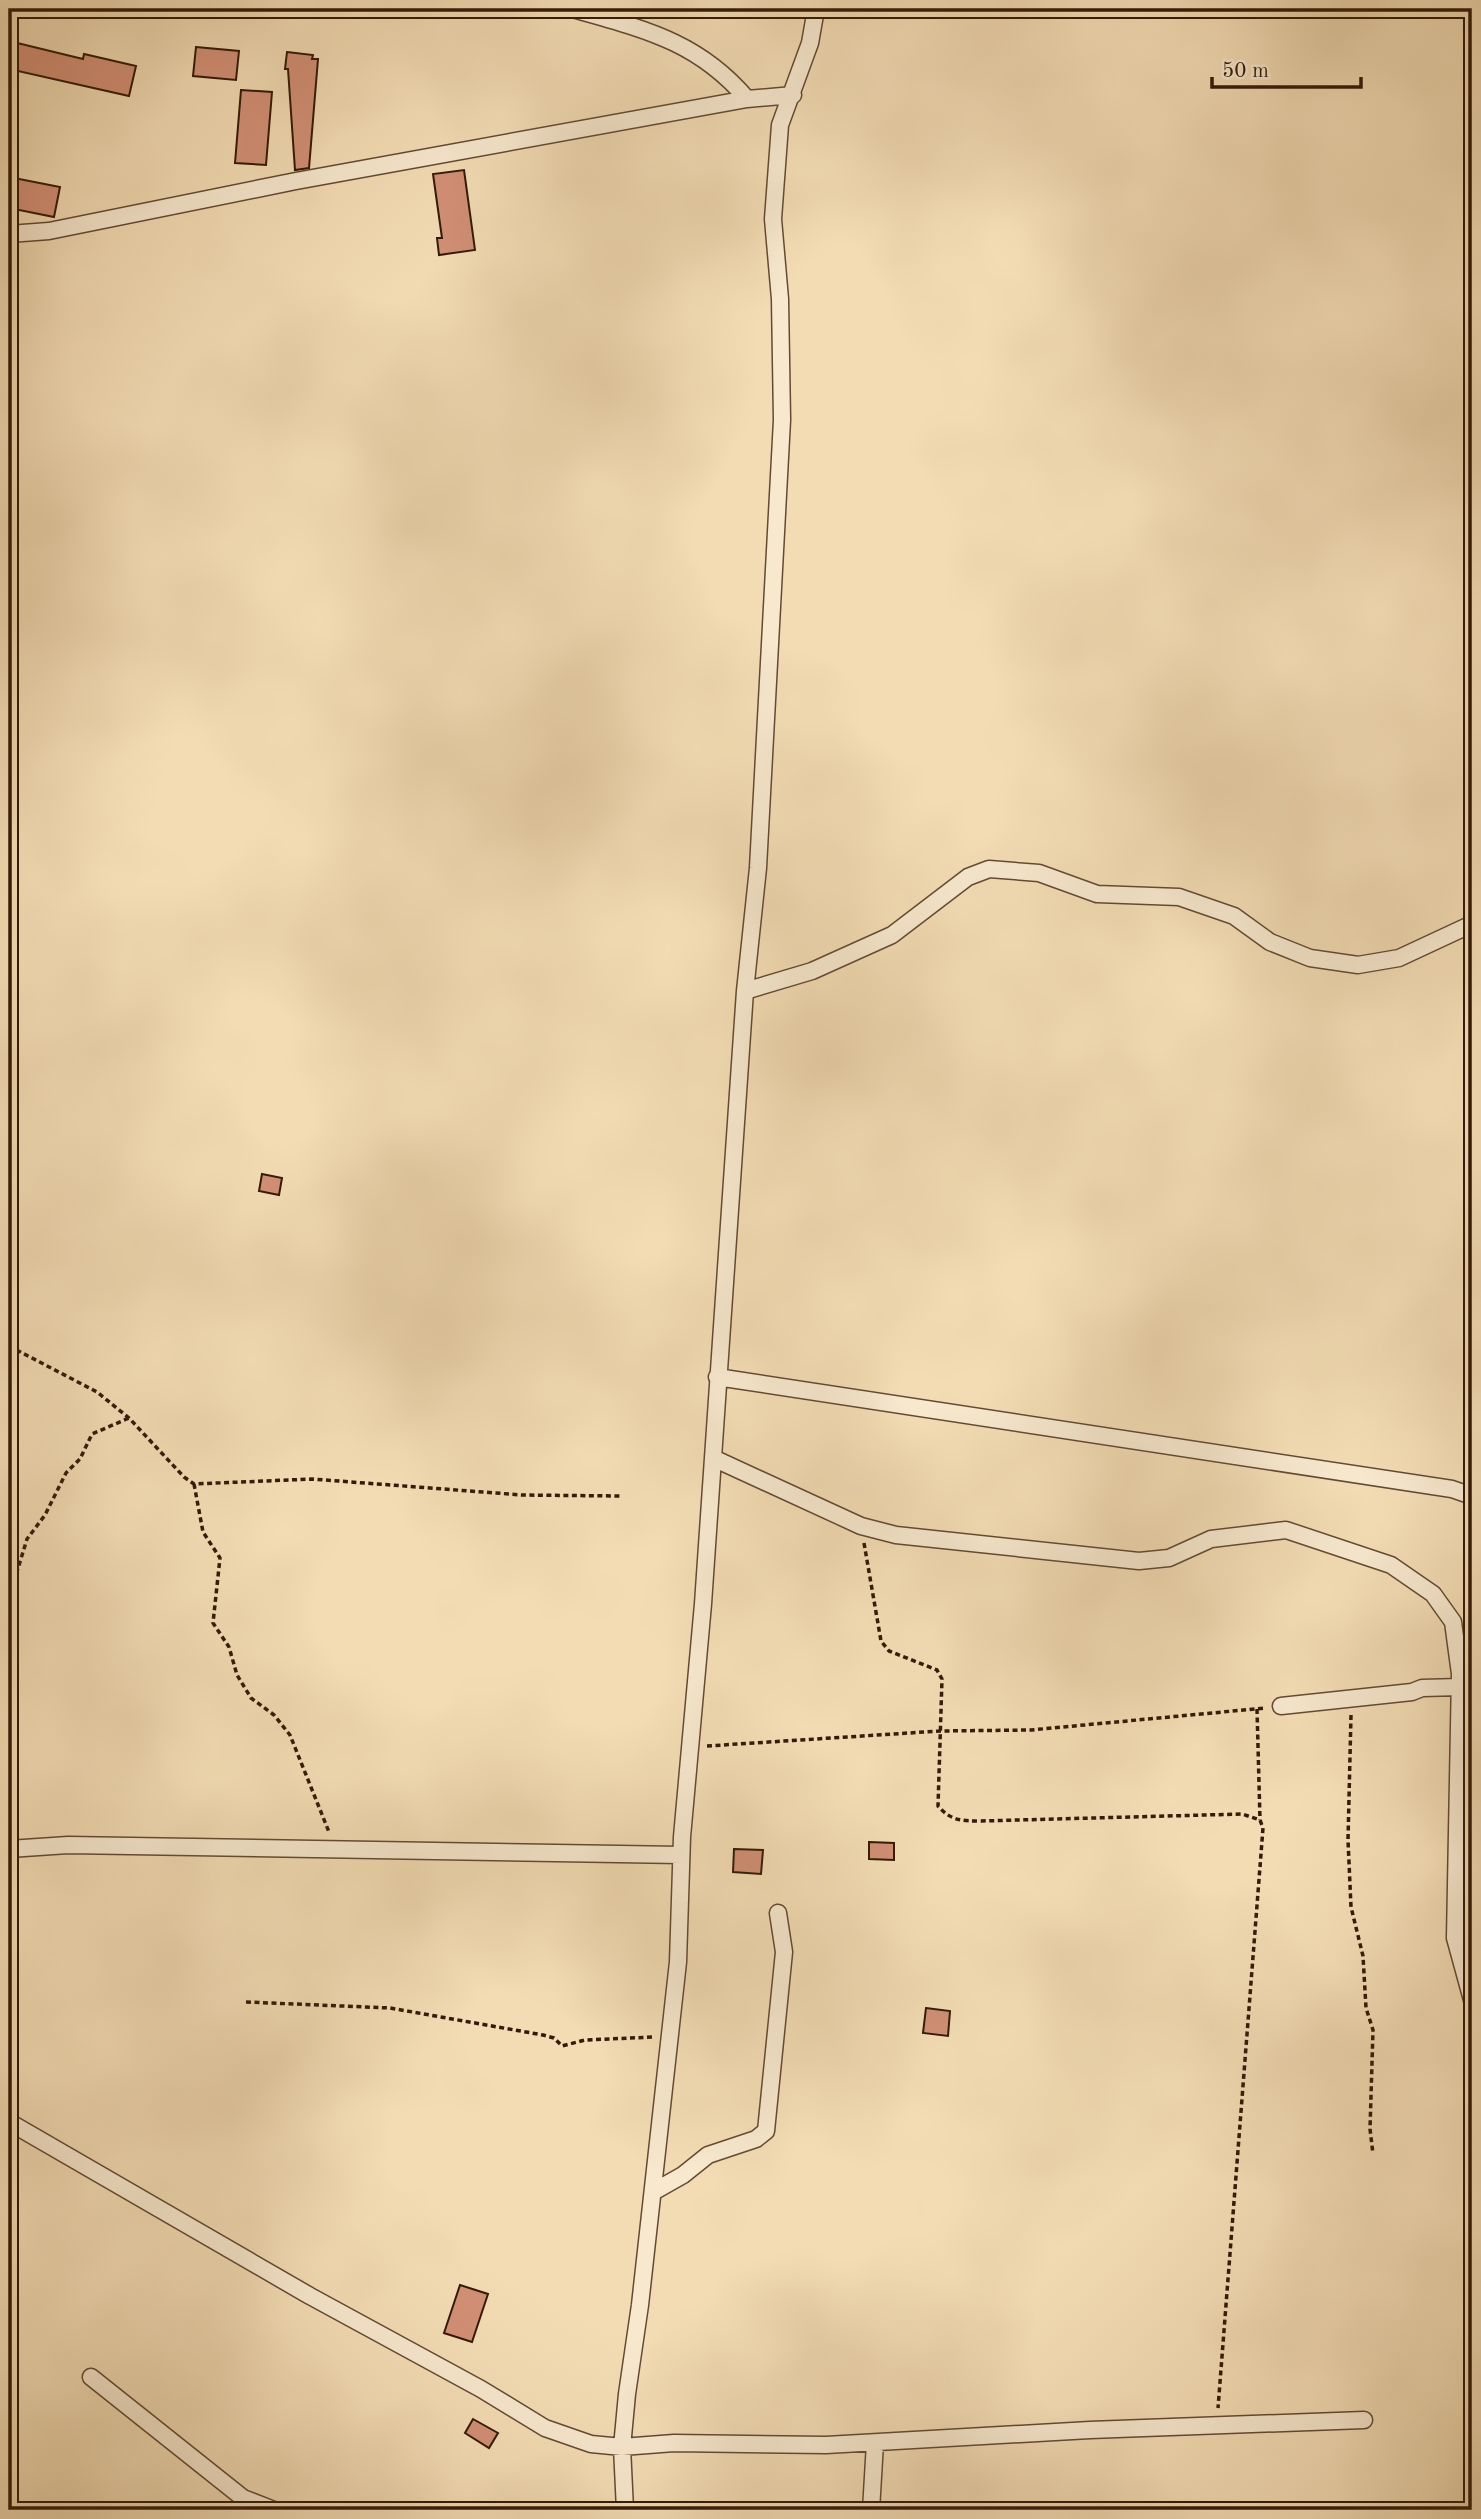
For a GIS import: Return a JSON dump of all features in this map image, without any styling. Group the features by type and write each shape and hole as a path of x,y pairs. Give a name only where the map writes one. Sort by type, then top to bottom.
{"street":[{"path":"573,9 650,31 696,52 727,75 747,99"},
{"path":"625,2510 622,2447 678,1962 681,1855 713,1458 745,991 758,868 782,420 780,299 773,219 780,125 810,43 816,9"},
{"path":"9,234 49,231 296,181 747,99 793,95"},
{"path":"745,991 812,971 892,935 968,877 989,869 1039,873 1097,894 1179,897 1234,916 1270,942 1310,958 1358,965 1399,958 1472,924"},
{"path":"718,1377 1452,1489 1472,1496"},
{"path":"713,1458 860,1526 896,1535 1139,1561 1169,1558 1211,1539 1286,1530 1391,1565 1433,1594 1453,1622 1460,1687 1455,1938 1472,2000"},
{"path":"1281,1706 1412,1692 1422,1688 1460,1687"},
{"path":"9,1849 68,1845 332,1847 681,1855"},
{"path":"653,2192 683,2175 708,2155 756,2139 765,2131 784,1952 778,1913"},
{"path":"9,2122 310,2295 481,2389 545,2428 591,2444 622,2447 674,2443 875,2443 1217,2424 1364,2420"},
{"path":"91,2377 239,2504 274,2510"},
{"path":"871,2510 875,2443"}],"path":[{"path":"9,1346 97,1392 130,1418 184,1477 194,1484 312,1479 522,1495 620,1496"},
{"path":"9,1598 27,1539 45,1515 66,1473 80,1459 92,1434 130,1418"},
{"path":"194,1484 203,1532 220,1558 213,1623 229,1647 237,1675 251,1698 274,1715 290,1735 325,1821 332,1847"},
{"path":"860,1526 881,1641 889,1651 937,1670 942,1679 938,1806 956,1821 1242,1814 1260,1820"},
{"path":"1350,1699 1348,1840 1351,1907 1363,1956 1366,2008 1373,2030 1370,2129 1373,2154"},
{"path":"691,1748 940,1731 1031,1730 1281,1706"},
{"path":"1217,2424 1263,1828 1260,1820 1257,1709"},
{"path":"246,2002 390,2008 543,2035 554,2038 562,2046 585,2040 670,2036"}],"building":[{"path":"9,41 83,59 84,54 136,66 129,96 9,69"},
{"path":"196,47 239,51 236,80 193,76"},
{"path":"287,52 313,55 312,59 318,59 309,168 295,170 288,69 285,69"},
{"path":"241,90 272,92 266,165 235,163"},
{"path":"464,170 475,250 439,255 437,238 442,238 433,174"},
{"path":"9,177 60,187 54,217 9,208"},
{"path":"262,1174 282,1178 279,1195 259,1191"},
{"path":"869,1842 894,1843 894,1860 869,1859"},
{"path":"734,1849 763,1850 761,1874 733,1872"},
{"path":"926,2008 950,2011 948,2036 923,2033"},
{"path":"460,2285 488,2294 472,2342 444,2333"},
{"path":"473,2419 498,2433 489,2448 465,2433"}]}
